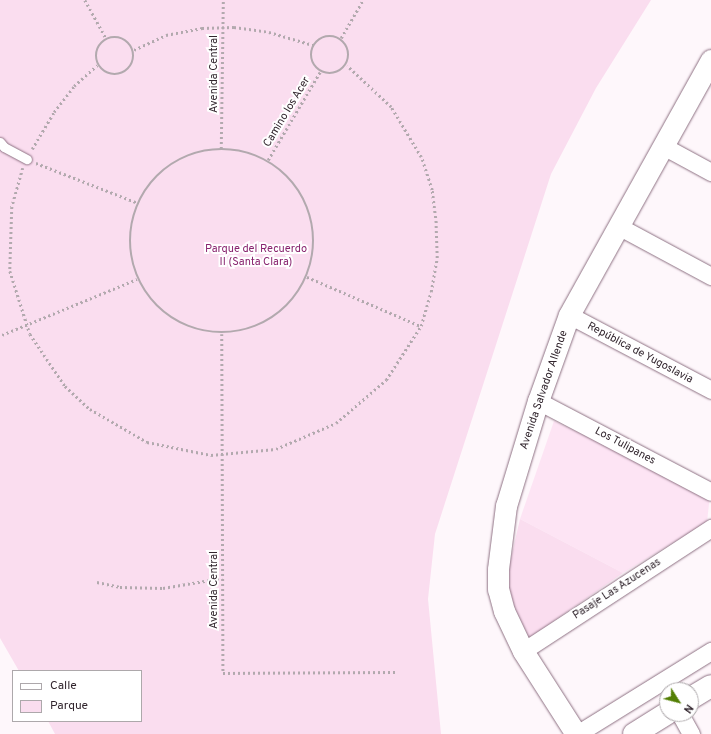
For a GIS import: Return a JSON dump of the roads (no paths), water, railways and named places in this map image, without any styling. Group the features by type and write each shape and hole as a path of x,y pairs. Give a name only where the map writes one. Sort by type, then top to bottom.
{"main road":[{"path":"699,693 711,686"},
{"path":"634,734 659,718"}],"street":[{"name":"Avenida Salvador Allende","path":"576,734 523,651 504,611 498,589 498,569 506,506 538,401 569,315 710,63"},
{"path":"663,146 711,172"},
{"path":"618,226 711,276"},
{"name":"República de Yugoslavia","path":"569,315 711,390"},
{"name":"Los Tulipanes","path":"538,401 711,492"},
{"name":"Pasaje Las Azucenas","path":"523,651 711,528"},
{"path":"576,734 711,651"},
{"path":"684,722 691,734"}],"lane":[{"path":"0,142 4,147 27,160"}],"park label":[{"name":"Parque del Recuerdo II (Santa Clara)","path":"256,256"}]}
